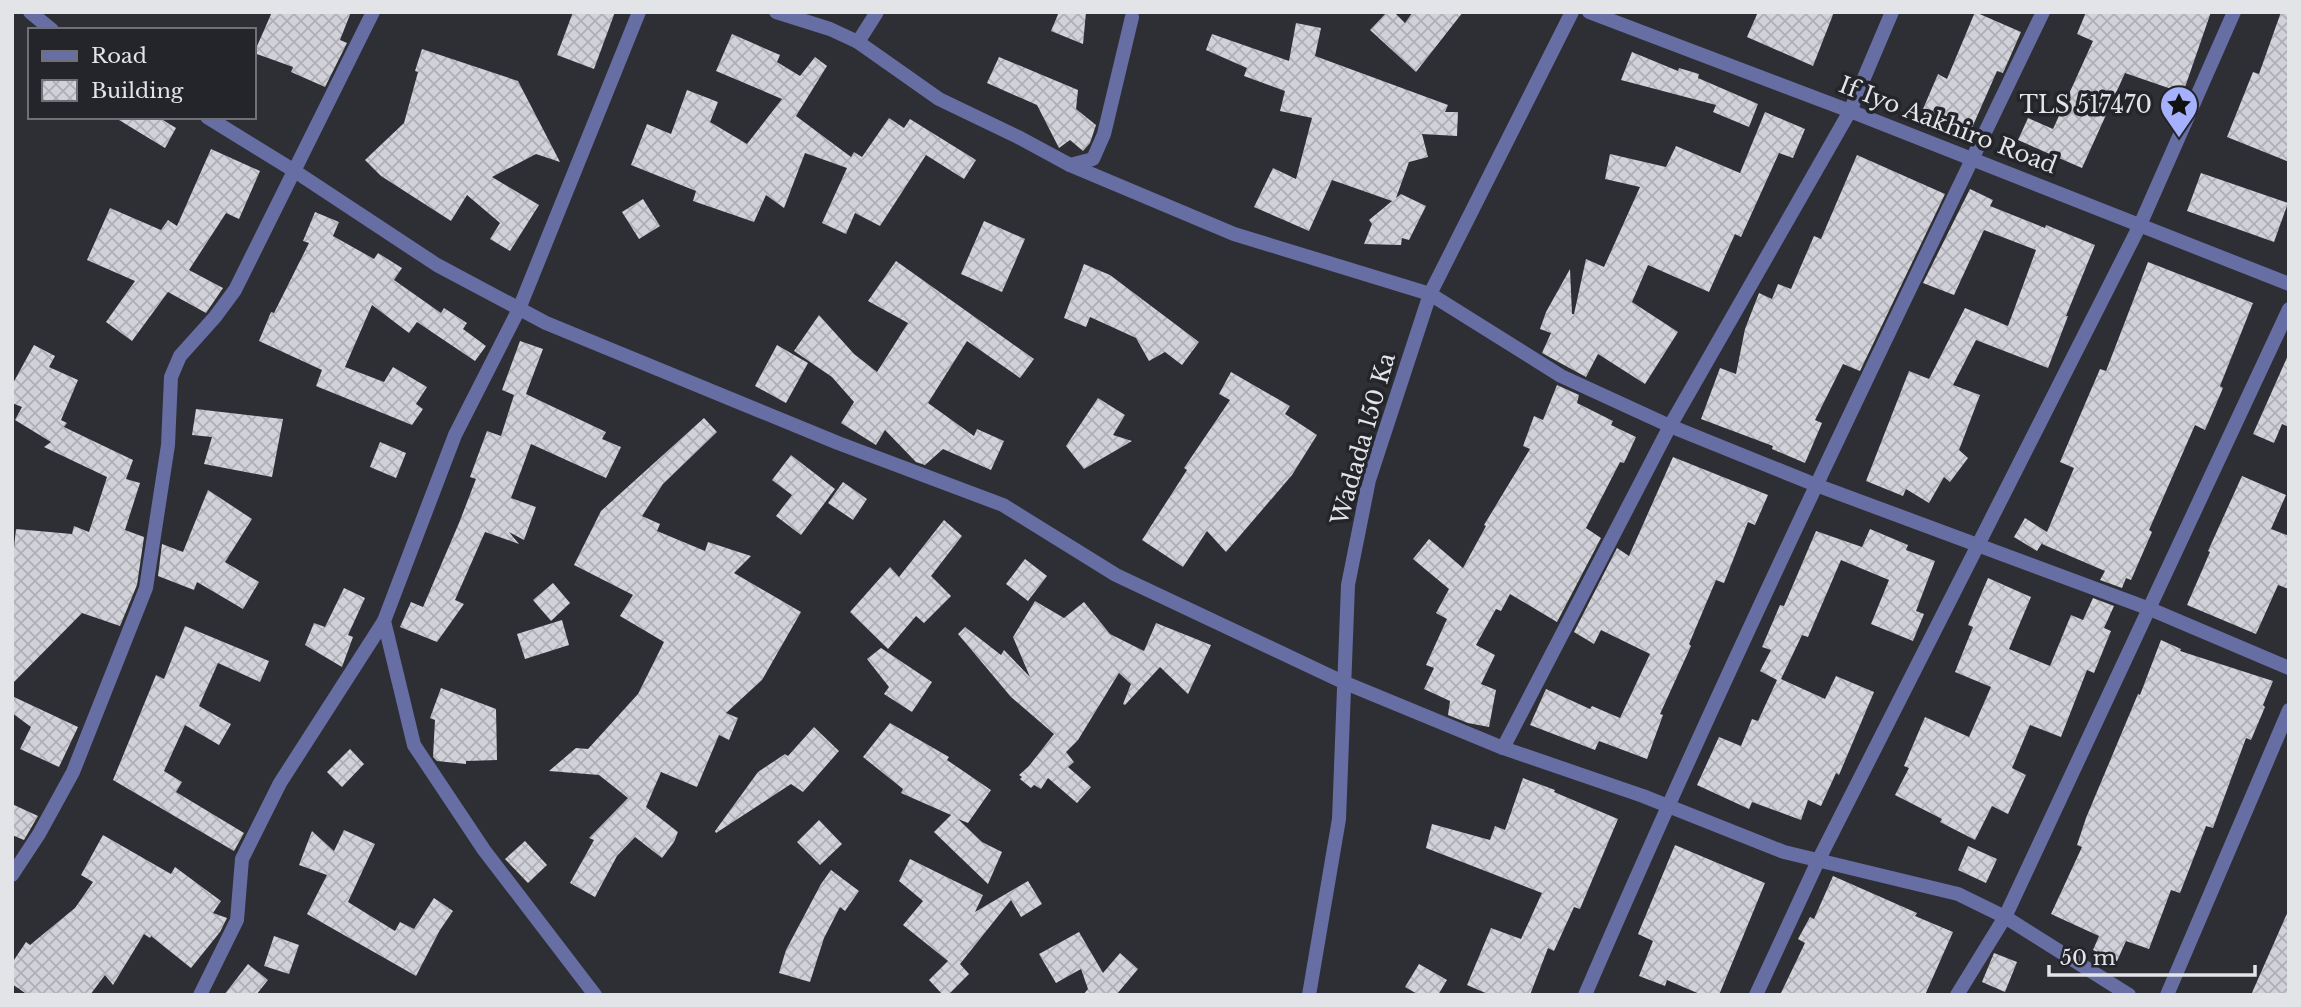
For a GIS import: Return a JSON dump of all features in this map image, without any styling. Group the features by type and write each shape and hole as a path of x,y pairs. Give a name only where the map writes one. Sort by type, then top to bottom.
{"street":[{"path":"30,12 50,28"},
{"path":"12,875 39,834 73,772 146,588 168,445 171,377 180,356 215,317 235,289 373,12"},
{"path":"200,995 237,920 242,859 280,783 384,621 454,435 519,309 639,12"},
{"path":"776,12 830,29 859,42 939,99 1018,136 1070,165 1234,234 1430,294 1561,376 1670,426 1816,485 2150,609 2289,668"},
{"path":"859,42 877,12"},
{"name":"Wadada 150 Ka","path":"1309,995 1339,819 1348,585 1369,480 1430,294 1573,12"},
{"name":"If Iyo Aakhiro Road","path":"1589,12 1850,111 2289,284"},
{"path":"1503,748 1670,426 1850,111 1892,12"},
{"path":"1585,995 1667,805 1816,485 2043,12"},
{"path":"1756,995 1818,861 2140,225 2234,12"},
{"path":"1070,165 1093,159 1104,134 1132,17"},
{"path":"210,119 437,265 546,323 825,438 1003,505 1116,575 1343,682 1503,748 1667,805 1784,852 1958,894 2005,917 2129,995"},
{"path":"1957,995 2005,917 2289,309"},
{"path":"384,621 414,745 484,850 595,995"},
{"path":"2167,995 2289,710"}],"building":[{"path":"272,12 351,12 340,40 347,43 325,87 291,72 293,67 256,54"},
{"path":"573,12 615,12 594,69 557,55"},
{"path":"1059,12 1086,12 1083,44 1051,31"},
{"path":"1387,12 1394,12 1405,23 1413,12 1463,12 1416,72 1370,30"},
{"path":"1758,12 1834,12 1813,66 1747,37"},
{"path":"1975,12 2021,32 2003,73 1997,71 1971,130 1923,109 1938,74 1947,79"},
{"path":"2086,12 2211,12 2183,93 2125,73 2082,168 2018,140 2028,118 2053,129 2093,41 2077,34"},
{"path":"2281,12 2289,12 2289,162 2227,137 2253,72 2259,74"},
{"path":"1296,23 1321,28 1315,56 1448,105 1445,112 1458,112 1457,136 1422,134 1428,157 1409,162 1396,198 1401,194 1426,206 1409,240 1402,238 1401,245 1364,244 1372,224 1369,220 1392,201 1332,180 1309,231 1254,207 1273,168 1296,179 1312,118 1280,111 1285,91 1244,76 1247,68 1206,50 1212,34 1289,61"},
{"path":"732,34 780,55 777,62 800,76 815,57 827,66 796,116 851,157 854,152 862,157 889,118 904,128 910,119 976,160 964,179 926,155 880,226 855,213 846,234 822,223 847,168 805,153 784,208 766,195 754,222 693,201 696,191 631,165 647,124 671,134 687,90 718,102 710,122 747,144 782,99 716,71"},
{"path":"422,49 518,81 560,162 536,154 492,177 539,205 510,251 490,239 500,223 467,195 451,221 381,176 365,160 404,123"},
{"path":"1632,52 1678,71 1679,68 1699,74 1698,78 1758,104 1749,127 1713,112 1716,105 1621,80"},
{"path":"999,57 1078,90 1076,109 1096,125 1090,143 1083,151 1070,140 1059,148 1037,105 987,83"},
{"path":"1765,112 1805,129 1793,158 1779,153 1741,237 1735,234 1709,292 1648,265 1632,302 1678,332 1645,384 1598,354 1586,377 1542,353 1551,333 1540,329 1546,312 1570,269 1574,314 1586,259 1604,267 1640,187 1605,179 1610,154 1666,167 1676,146 1740,173"},
{"path":"117,119 161,119 176,128 165,148"},
{"path":"211,149 260,171 239,219 226,213 189,270 223,288 206,313 168,292 132,341 106,322 135,281 87,260 110,208 161,230 168,220 177,226"},
{"path":"1857,155 1945,194 1860,371 1843,364 1815,420 1822,423 1805,463 1772,449 1773,446 1701,419 1720,368 1736,374 1745,329 1759,293 1772,299 1778,284 1791,289 1814,236 1821,239"},
{"path":"2201,173 2288,203 2274,242 2187,211"},
{"path":"1970,189 1993,200 1990,206 2095,245 2048,368 1976,340 1953,385 1980,395 1959,450 1968,458 1950,482 1944,477 1929,503 1906,489 1903,496 1866,481 1909,371 1929,379 1965,308 2008,326 2036,250 1984,230 1954,295 1923,283"},
{"path":"643,199 660,226 639,239 622,212"},
{"path":"315,212 339,222 333,236 374,259 378,253 402,268 394,280 441,313 444,308 467,323 463,329 486,346 475,361 417,322 409,333 372,305 345,367 384,382 393,367 427,387 416,404 423,409 412,425 316,386 322,370 259,341 271,312 274,313 309,243 303,241"},
{"path":"984,221 1025,239 1002,292 961,274"},
{"path":"896,261 1034,359 1020,378 967,341 928,403 974,436 977,429 1004,441 991,470 943,449 925,465 916,462 885,430 876,445 841,423 854,402 832,377 794,351 819,315 854,354 877,372 908,323 868,301"},
{"path":"2148,262 2253,303 2205,430 2195,425 2149,530 2152,532 2131,580 2126,578 2122,588 2100,580 2105,571 2042,544 2044,540 2037,551 2014,537 2025,518 2047,532 2074,468 2060,462 2100,369 2106,371"},
{"path":"1084,264 1110,275 1199,342 1182,365 1165,352 1149,361 1136,338 1090,317 1086,327 1064,318"},
{"path":"520,341 543,349 526,394 606,432 602,439 621,447 606,478 531,444 511,498 536,507 524,540 509,532 519,544 485,532 455,600 464,604 437,642 400,627 411,602 423,607 476,479 470,477 487,431 501,436 514,395 502,390"},
{"path":"34,345 55,356 49,367 78,380 61,420 67,423 64,427 133,460 126,479 140,483 125,530 144,537 137,585 120,626 82,613 12,684 12,566 16,529 72,534 74,526 89,532 107,477 44,447 51,442 15,420 22,407 12,403 12,385"},
{"path":"777,345 808,363 786,403 755,386"},
{"path":"2289,353 2289,427 2282,424 2274,443 2253,434"},
{"path":"1231,372 1290,406 1285,414 1317,435 1292,475 1226,552 1207,531 1183,567 1142,540 1187,470 1184,468 1230,400 1219,394"},
{"path":"1557,385 1579,395 1577,403 1613,421 1611,425 1636,437 1586,528 1601,538 1557,622 1510,594 1501,611 1496,609 1476,645 1495,655 1481,684 1496,690 1489,727 1468,723 1448,715 1450,701 1424,689 1434,668 1426,665 1447,619 1436,613 1449,589 1413,559 1429,539 1463,568 1486,526 1484,525 1530,449 1523,446 1534,416 1543,420"},
{"path":"1098,398 1125,415 1113,435 1132,441 1084,469 1066,446"},
{"path":"196,409 283,419 272,477 204,464 212,437 192,435"},
{"path":"704,418 717,432 663,484 642,516 660,524 657,531 705,551 708,542 751,556 734,573 801,612 762,680 726,713 738,718 729,740 719,735 697,787 661,772 646,807 678,832 674,842 662,858 635,837 617,856 595,897 570,883 594,840 589,838 628,798 599,775 549,771 576,748 588,749 638,694 664,642 620,616 633,595 574,565 601,511"},
{"path":"380,442 406,453 396,478 370,467"},
{"path":"791,455 835,489 801,535 776,516 792,495 772,480"},
{"path":"1673,457 1768,495 1755,525 1748,522 1724,583 1716,580 1689,644 1691,646 1660,714 1663,715 1647,759 1599,741 1595,750 1530,725 1546,689 1590,709 1592,706 1620,718 1650,654 1601,630 1594,644 1574,632 1617,548 1629,556"},
{"path":"2242,476 2286,495 2271,529 2289,536 2289,589 2278,585 2256,634 2187,605"},
{"path":"843,482 867,499 853,520 828,503"},
{"path":"208,490 252,519 225,562 259,582 243,609 197,582 194,590 158,576 162,544 183,552"},
{"path":"944,520 962,536 931,576 951,596 924,623 916,616 888,649 850,612 890,567 899,577"},
{"path":"1870,529 1908,545 1906,550 1935,561 1916,611 1924,614 1913,641 1871,624 1889,580 1841,560 1808,637 1802,635 1781,679 1825,699 1836,676 1874,692 1839,775 1836,773 1821,806 1808,800 1801,820 1752,802 1749,809 1697,785 1719,737 1741,746 1752,719 1758,721 1777,680 1760,671 1771,650 1762,647 1780,605 1784,606 1816,531 1862,547"},
{"path":"1025,559 1047,576 1028,601 1006,584"},
{"path":"1988,578 2031,597 2009,649 2050,666 2071,615 2083,620 2093,598 2114,606 2104,628 2111,631 2094,673 2087,670 2061,737 2030,725 2012,768 2026,775 2008,814 1992,806 1975,840 1940,822 1942,819 1895,795 1909,768 1904,766 1925,717 1969,737 1991,687 1955,672 1973,627 1968,625"},
{"path":"553,583 570,603 551,621 533,600"},
{"path":"344,588 365,598 348,635 353,637 342,667 305,645 314,623 325,627"},
{"path":"1035,601 1064,618 1084,602 1110,634 1144,651 1156,623 1211,645 1188,694 1160,667 1125,705 1123,704 1131,684 1119,673 1078,740 1066,752 1074,762 1068,767 1091,787 1077,803 1048,778 1041,789 1034,785 1031,788 1020,779 1022,777 1019,775 1054,734 1011,697 958,634 965,627 1001,655 1004,650 1030,677 1013,637"},
{"path":"562,620 569,645 525,659 517,634"},
{"path":"185,626 269,661 260,682 218,663 199,706 231,724 219,745 185,725 164,771 182,782 176,792 244,833 234,851 113,780 156,675 164,679"},
{"path":"2161,640 2181,649 2180,651 2273,681 2251,740 2246,738 2213,828 2206,826 2180,893 2171,890 2149,949 2126,941 2117,961 2093,950 2099,936 2051,914 2082,847 2077,845 2086,818"},
{"path":"881,648 932,682 912,712 884,694 889,687 867,659"},
{"path":"441,688 496,709 497,760 466,761 466,764 437,761 433,757 435,720 430,718"},
{"path":"12,696 78,727 59,767 20,749 31,727 12,713"},
{"path":"890,723 949,757 947,760 991,790 968,823 958,819 982,842 1002,852 988,884 934,832 951,815 901,793 903,789 863,757"},
{"path":"814,727 839,751 803,792 791,784 716,833 758,772 785,754 788,756"},
{"path":"350,749 364,764 342,787 327,772"},
{"path":"1523,778 1618,819 1580,909 1574,907 1554,951 1548,948 1530,995 1490,995 1467,985 1491,928 1521,939 1542,893 1426,848 1432,824 1490,840 1495,826 1505,830"},
{"path":"12,804 38,816 24,840 12,835"},
{"path":"819,820 842,844 820,865 797,842"},
{"path":"344,830 375,844 348,902 395,931 400,922 414,929 434,898 453,911 416,976 307,914 327,875 299,865 312,831 334,851"},
{"path":"103,835 171,874 175,867 221,901 213,913 227,918 220,932 191,968 151,936 150,938 144,934 113,985 105,975 90,995 28,995 12,984 12,963 26,942 30,945 75,908 93,882 81,875"},
{"path":"525,841 547,865 528,883 505,859"},
{"path":"1675,845 1765,883 1719,995 1702,995 1667,980 1665,986 1639,976 1653,941 1638,934"},
{"path":"1968,846 1997,859 1986,883 1958,870"},
{"path":"910,859 983,895 975,912 1028,881 1042,904 1021,917 1011,900 960,964 969,974 948,995 943,995 929,980 948,961 903,925 923,901 899,881"},
{"path":"831,870 859,891 845,911 840,907 824,938 810,982 779,973 786,950"},
{"path":"1833,876 1953,932 1925,995 1780,995 1805,943 1798,939 1810,917 1814,919"},
{"path":"2289,909 2289,995 2251,995"},
{"path":"1079,932 1103,973 1120,953 1138,969 1116,995 1083,995 1088,989 1081,969 1056,983 1039,954"},
{"path":"274,936 299,945 289,974 264,966"},
{"path":"1994,953 2017,962 2005,992 1982,982"},
{"path":"248,964 268,980 256,995 224,995"},
{"path":"1419,964 1447,980 1438,995 1419,995 1405,987"}],"place":[{"name":"TLS 517470","path":"2179,139"}]}
